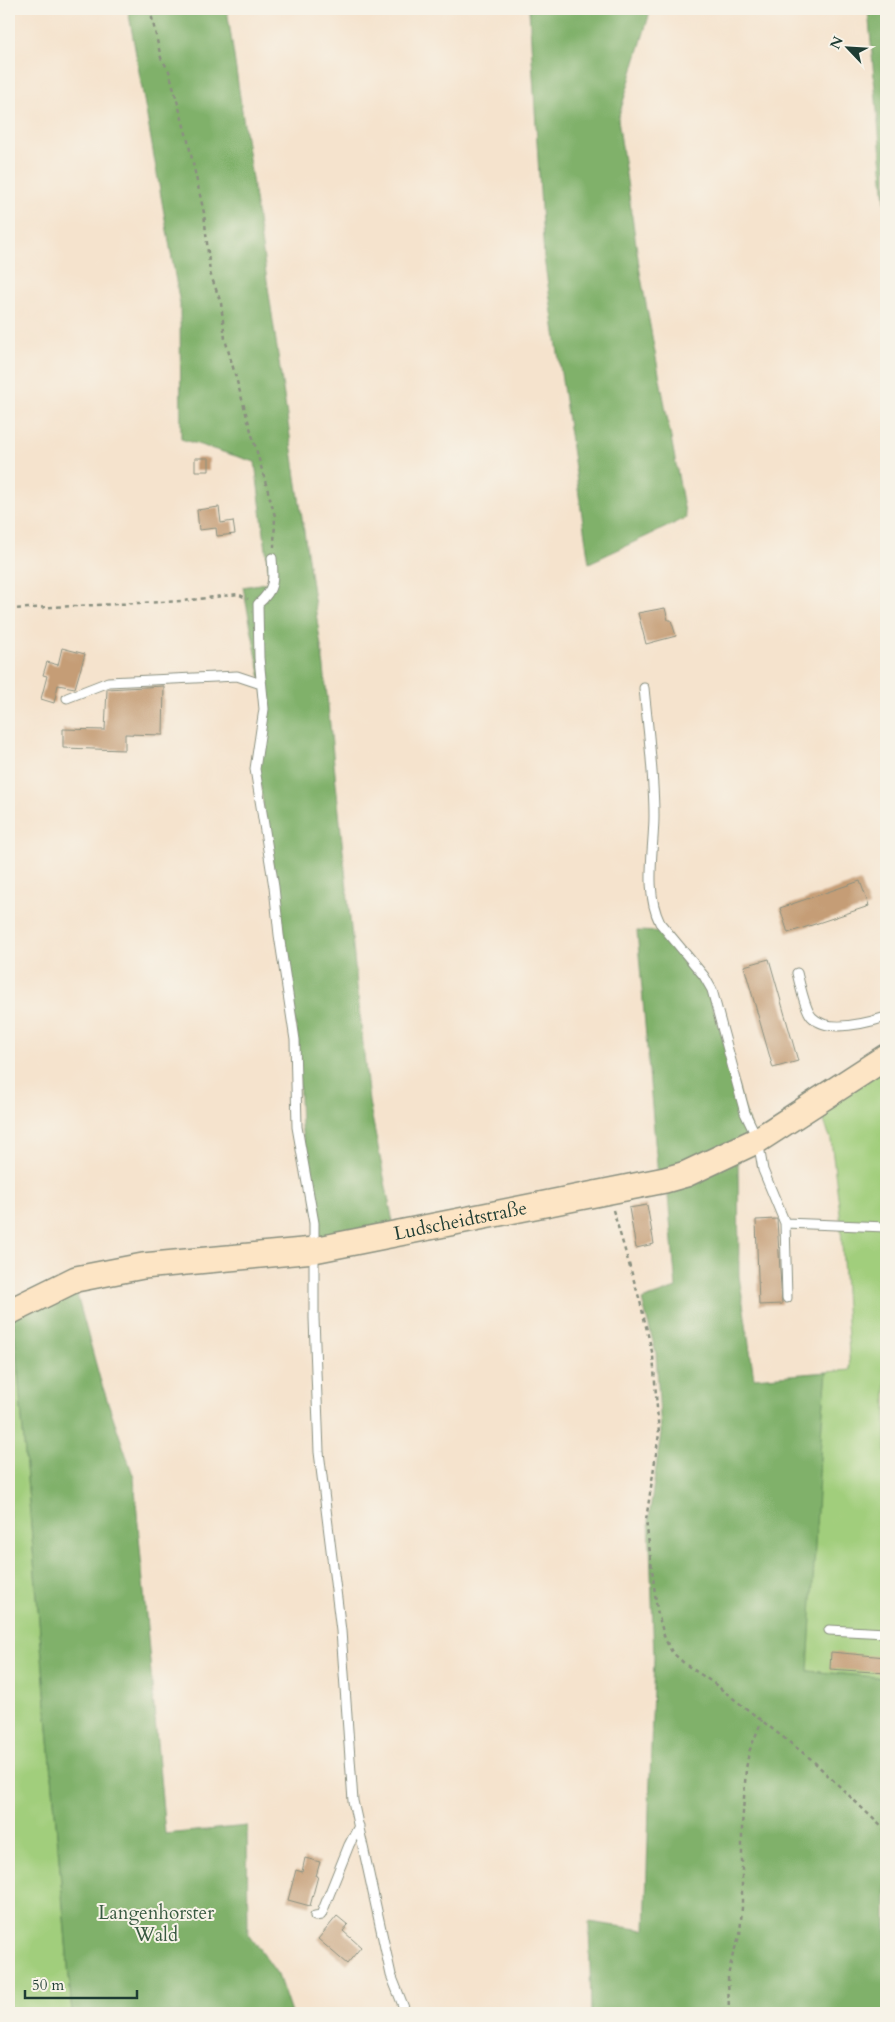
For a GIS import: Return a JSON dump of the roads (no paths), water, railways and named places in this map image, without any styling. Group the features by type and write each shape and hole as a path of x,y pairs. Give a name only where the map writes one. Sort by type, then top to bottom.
{"street":[{"name":"Ludscheidtstraße","path":"9,1312 76,1279 152,1265 314,1250 686,1174 758,1140 886,1057"}],"lane":[{"path":"272,558 274,578 272,586 269,594 258,604 261,684 264,709 255,769 293,1025 298,1127 314,1223 314,1318 319,1452 341,1631 353,1801 391,1975 406,2013"},
{"path":"67,698 108,682 237,676 261,684"},
{"path":"644,688 654,815 652,886 654,912 704,976 712,990 745,1113 758,1140 763,1170 786,1223 787,1298"},
{"path":"797,973 811,1016 822,1025 836,1026 869,1022 886,1017"},
{"path":"786,1223 886,1227"},
{"path":"829,1630 886,1633"},
{"path":"315,1916 321,1915 349,1845 359,1826"}],"park label":[{"name":"Langenhorster Wald","path":"156,1924"}]}
